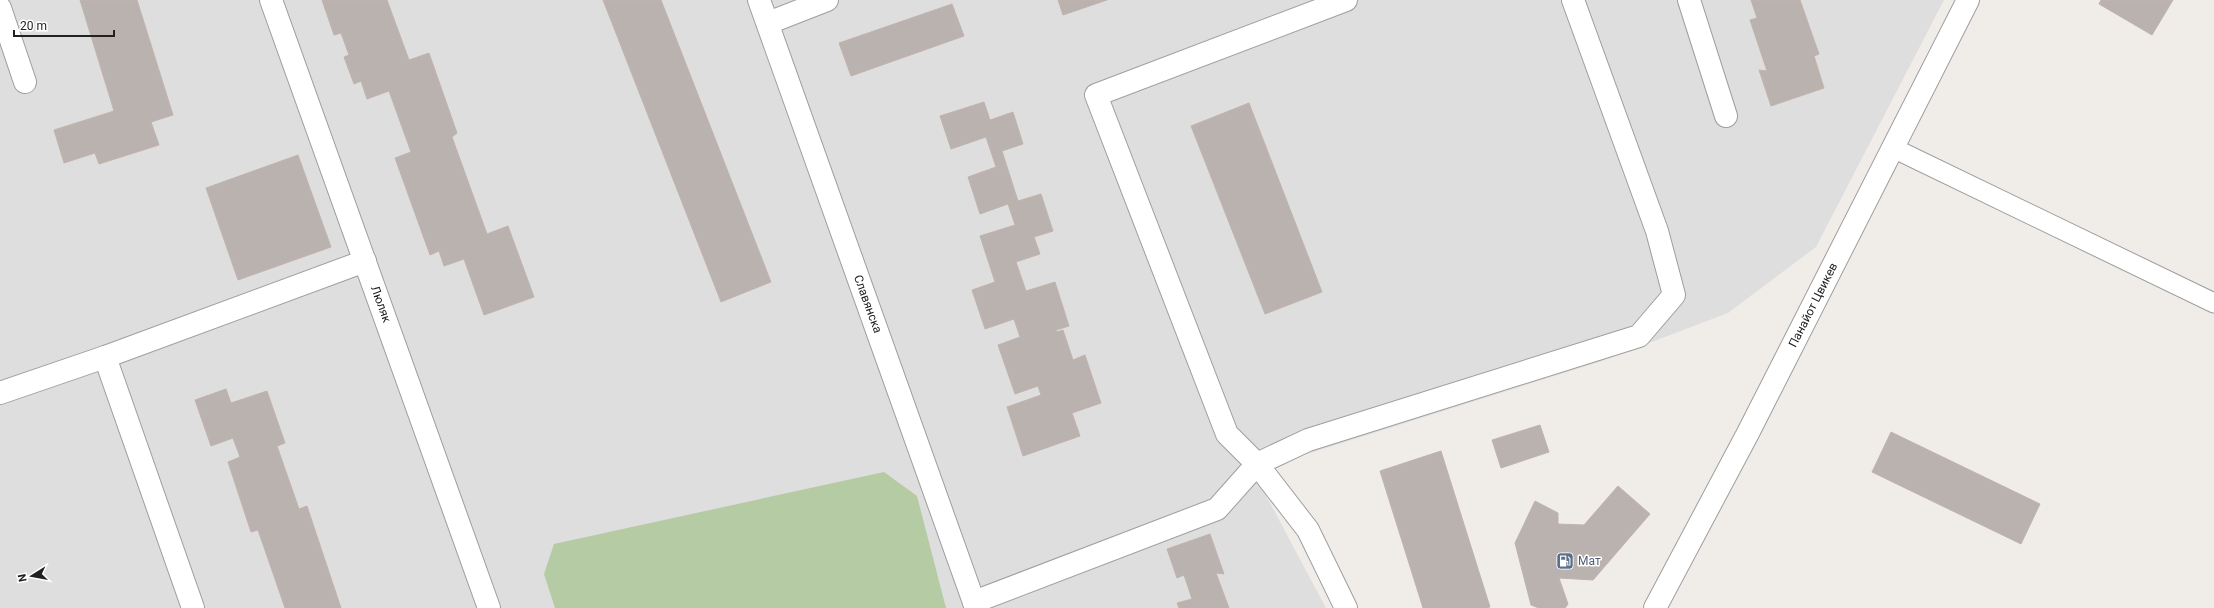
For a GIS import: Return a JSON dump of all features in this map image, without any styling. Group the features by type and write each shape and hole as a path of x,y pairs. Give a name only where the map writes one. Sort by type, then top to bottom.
{"street":[{"name":"Люляк","path":"271,0 490,608"},
{"name":"Славянска","path":"759,0 975,605"},
{"path":"768,23 827,0"},
{"path":"1346,0 1096,95 1227,434 1257,464 1308,530 1346,608"},
{"path":"975,605 1217,509 1257,464 1308,440 1640,336 1674,295 1657,231 1573,0"},
{"path":"1689,0 1726,116"},
{"name":"Панайот Цвикев","path":"1655,608 1752,426 1968,0"},
{"path":"0,8 25,82"},
{"path":"0,392 105,357 365,261"},
{"path":"105,357 193,608"}],"lane":[{"path":"1893,148 2214,303"}],"shaded area":[{"path":"0,0 1944,0 1816,247 1728,313 1602,361 1253,471 1326,608 0,608"}],"green space":[{"path":"884,472 917,496 946,608 555,608 544,574 554,544"}],"building":[{"path":"80,0 137,0 173,115 151,122 159,145 99,164 95,153 64,163 54,130 114,111"},
{"path":"322,0 387,0 409,60 429,53 457,133 452,137 487,234 508,226 534,297 484,315 464,259 444,266 439,251 430,255 395,158 411,152 389,91 367,99 361,81 354,84 344,57 349,55 341,33 334,35"},
{"path":"603,0 661,0 771,282 721,302"},
{"path":"1058,0 1107,0 1063,15"},
{"path":"1751,0 1800,0 1819,54 1814,56 1824,88 1771,106 1759,70 1767,71 1750,20 1757,18"},
{"path":"2101,0 2173,0 2152,35 2099,4"},
{"path":"952,4 964,36 851,76 839,43"},
{"path":"984,102 990,120 1013,112 1023,144 1002,151 1018,201 1041,194 1053,231 1034,237 1040,254 1016,262 1026,291 1055,282 1069,326 1056,330 1057,332 1063,330 1073,360 1085,355 1101,403 1072,413 1080,436 1023,456 1007,407 1041,395 1038,386 1015,394 998,345 1020,337 1014,319 985,329 972,290 995,282 980,236 1015,225 1008,204 980,214 968,177 996,167 986,137 951,149 940,116"},
{"path":"1249,103 1322,292 1265,314 1191,126"},
{"path":"298,155 331,247 238,280 206,188"},
{"path":"226,389 231,403 267,391 285,443 277,446 299,509 307,506 341,608 285,608 258,530 251,532 228,462 240,457 233,438 211,446 195,400"},
{"path":"1540,425 1549,452 1501,468 1492,440"},
{"path":"1891,432 2040,504 2021,544 1872,472"},
{"path":"1441,451 1490,607 1423,608 1380,471"},
{"name":"Мат","path":"1618,486 1650,514 1593,580 1559,578 1568,604 1565,608 1539,608 1531,605 1515,543 1535,501 1558,513 1558,524 1584,525"},
{"path":"1210,534 1224,574 1216,573 1229,608 1179,608 1177,603 1192,599 1184,575 1177,578 1167,549"}],"place":[{"name":"Мат","path":"1565,561"}]}
